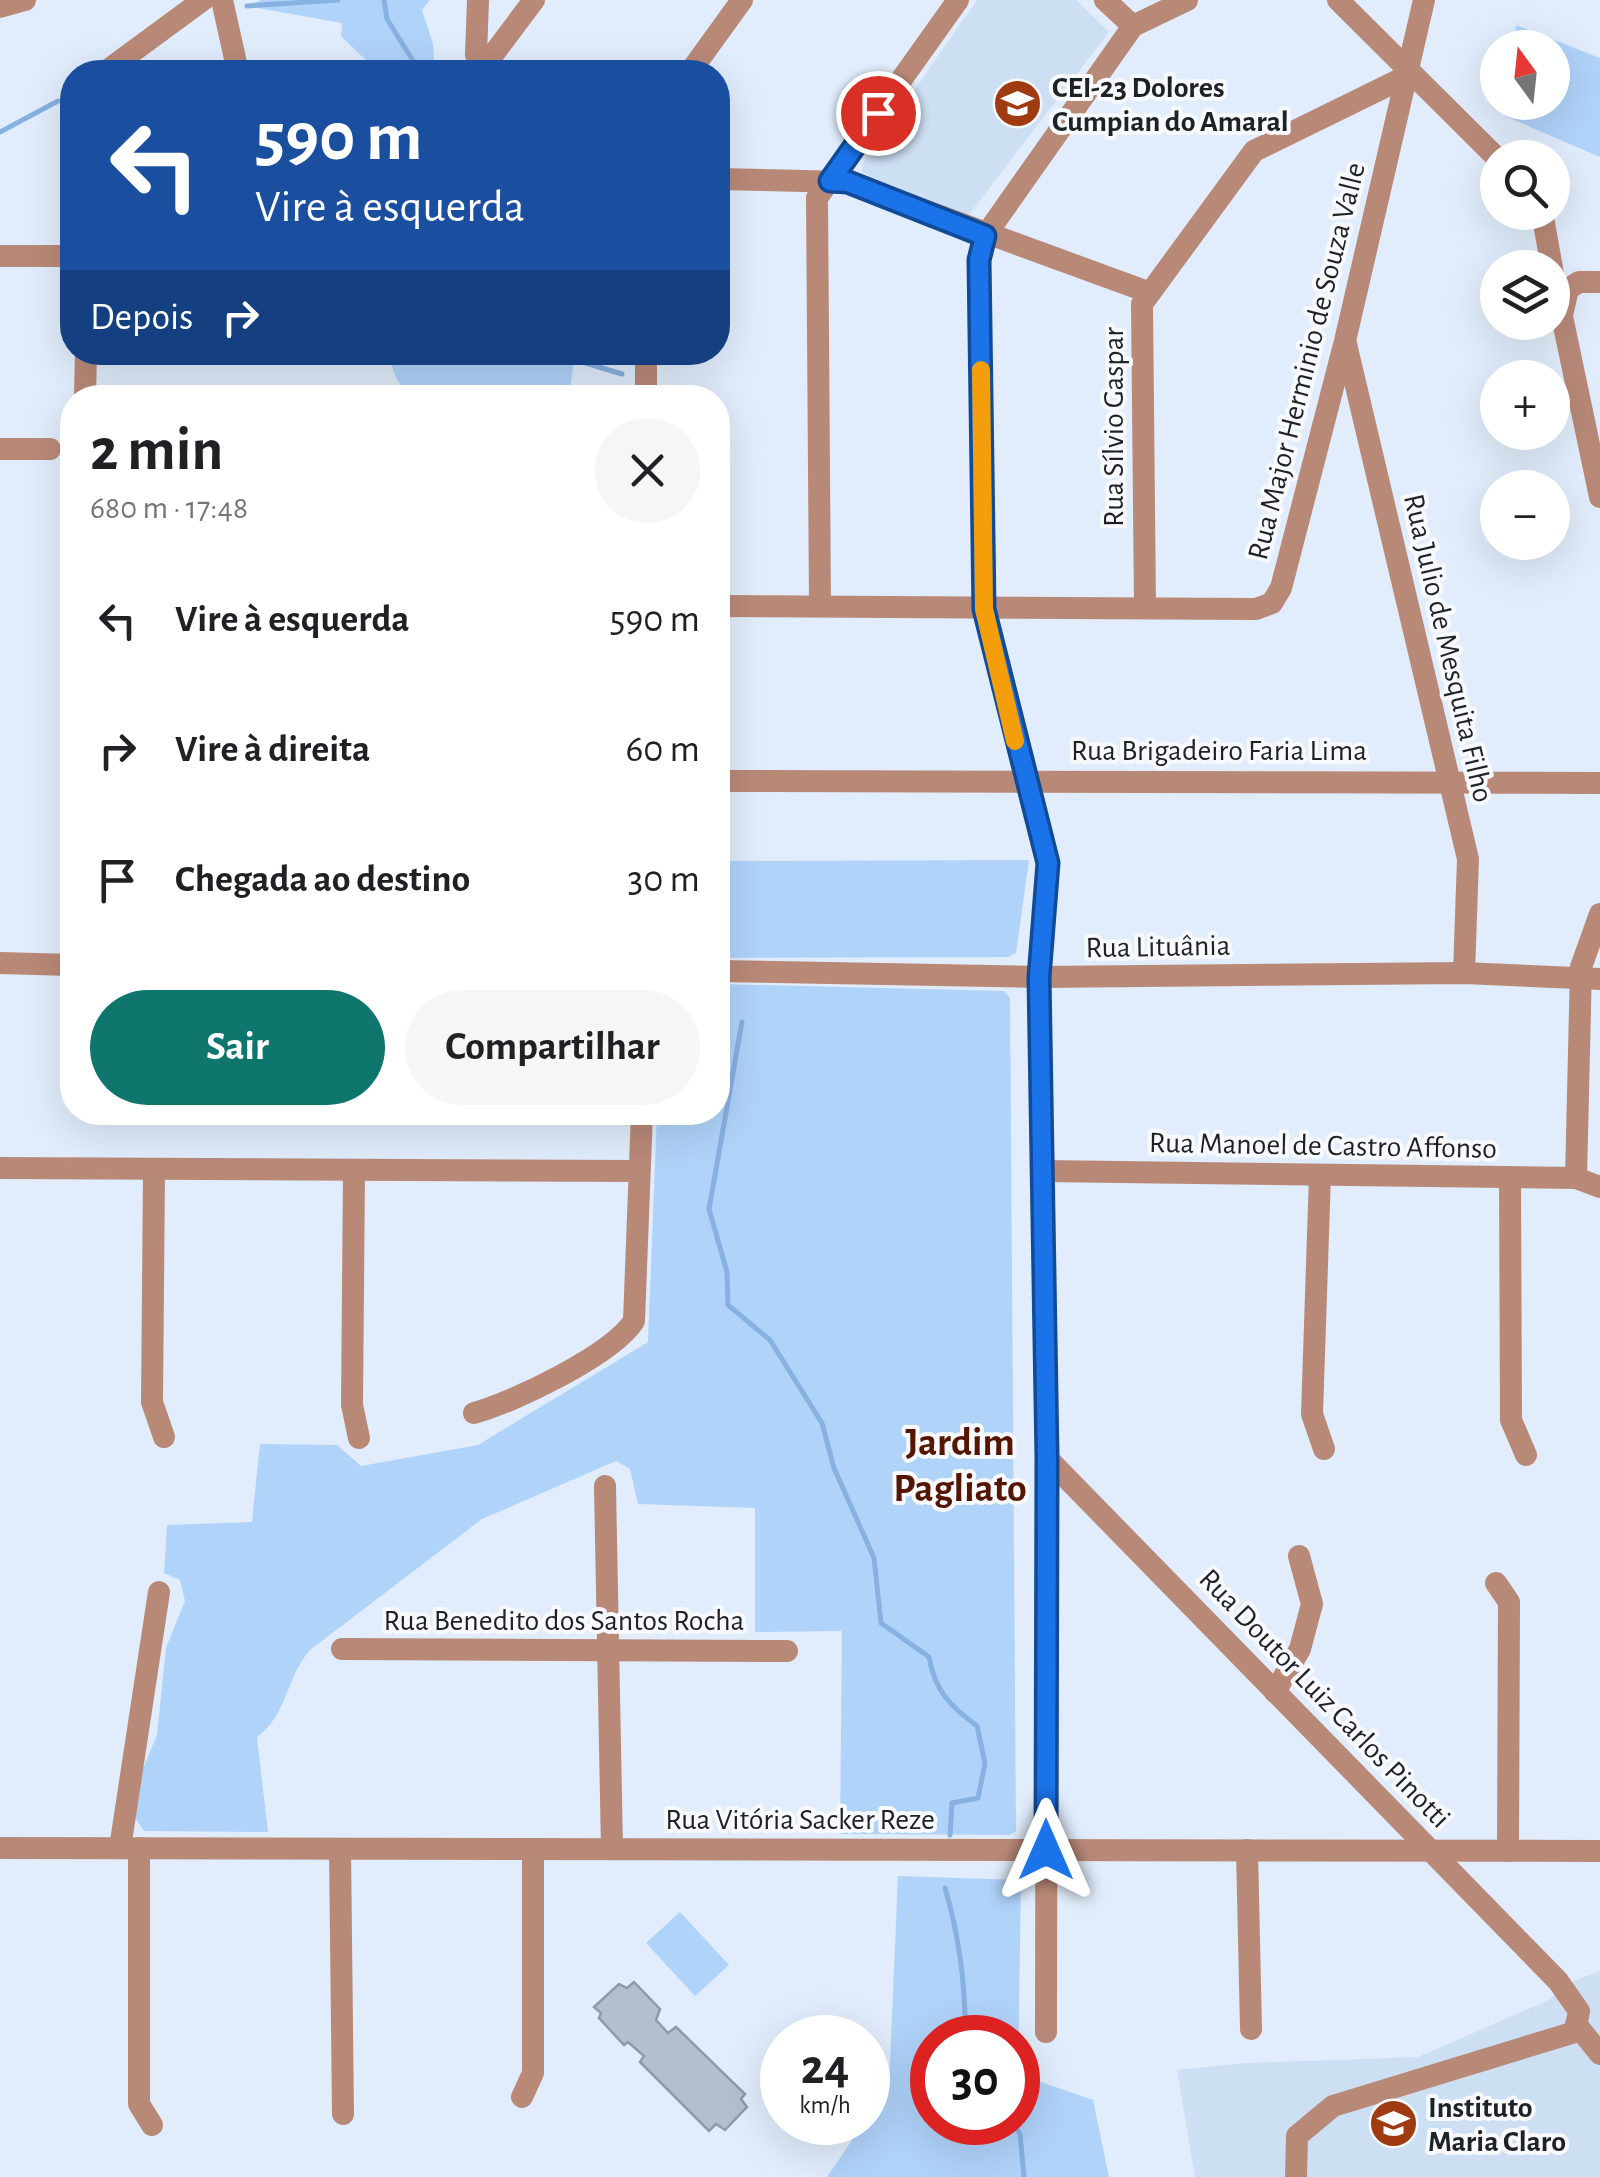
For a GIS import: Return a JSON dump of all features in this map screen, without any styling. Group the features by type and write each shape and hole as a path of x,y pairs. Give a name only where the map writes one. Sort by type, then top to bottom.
{"street":[{"path":"0,7 26,0"},
{"path":"121,60 202,0"},
{"path":"222,0 235,60"},
{"path":"478,0 478,60"},
{"path":"492,60 534,0"},
{"path":"699,60 742,0"},
{"path":"820,606 817,198 958,0"},
{"path":"1105,0 1133,26"},
{"path":"1046,2032 1047,1458 1039,977 1048,863 984,609 979,260 985,236 1133,26 1187,0"},
{"path":"1338,0 1406,73 1480,142"},
{"name":"Rua Major Herminio de Souza Valle","path":"730,606 1256,609 1272,603 1281,588 1345,340 1424,0"},
{"name":"Rua Sílvio Gaspar","path":"1145,608 1142,304 1254,151 1406,73"},
{"path":"730,179 848,182 985,236 1148,292"},
{"path":"0,256 60,256"},
{"path":"1570,272 1600,281"},
{"path":"1570,288 1579,282 1600,281"},
{"name":"Rua Julio de Mesquita Filho","path":"1345,340 1468,859 1464,973"},
{"path":"1566,340 1600,497"},
{"path":"1325,416 1342,405 1362,412"},
{"path":"0,450 50,449"},
{"name":"Rua Brigadeiro Faria Lima","path":"730,781 1600,784"},
{"path":"1576,1178 1590,978 1600,914"},
{"path":"0,963 60,964"},
{"name":"Rua Lituânia","path":"730,972 1039,977 1464,973 1590,978"},
{"path":"474,1413 512,1402 627,1331 634,1320 641,1125"},
{"path":"0,1168 638,1171"},
{"path":"354,1170 352,1405 359,1438"},
{"path":"154,1171 152,1402 164,1437"},
{"name":"Rua Manoel de Castro Affonso","path":"1043,1171 1576,1178 1600,1187"},
{"path":"1320,1175 1312,1414 1324,1449"},
{"path":"1510,1177 1511,1420 1526,1455"},
{"name":"Rua Doutor Luiz Carlos Pinotti","path":"1047,1458 1558,1981 1579,2011 1576,2024"},
{"path":"605,1486 612,1849"},
{"path":"1275,1692 1300,1649 1312,1604 1299,1556"},
{"path":"1496,1583 1509,1602 1508,1851"},
{"path":"152,2125 138,2104 129,1848 159,1592"},
{"name":"Rua Benedito dos Santos Rocha","path":"342,1649 787,1651"},
{"name":"Rua Vitória Sacker Reze","path":"0,1848 1600,1851"},
{"path":"340,1848 342,2114"},
{"path":"522,2096 533,2073 533,1849"},
{"path":"1247,1850 1252,2029"},
{"path":"1576,2024 1600,2054"},
{"path":"1296,2177 1297,2136 1333,2106 1575,2032 1576,2024"}],"shaded area":[{"path":"261,0 430,0 422,10 434,60 366,60 341,36 342,23 247,6"},
{"path":"977,0 1076,0 1109,32 967,217 862,173 862,165"},
{"path":"1570,46 1600,58 1600,157 1570,144 1570,140 1561,140 1514,120 1570,120"},
{"path":"392,365 573,365 571,385 402,385"},
{"path":"1029,860 1016,953 1008,957 730,958 730,861"},
{"path":"730,984 1004,991 1010,998 1016,1831 1009,1835 840,1834 842,1631 755,1632 755,1508 638,1504 630,1469 616,1461 482,1519 310,1650 275,1718 257,1737 268,1832 144,1831 133,1815 137,1783 157,1735 166,1648 185,1601 180,1580 164,1573 167,1525 252,1522 260,1444 337,1445 361,1466 478,1445 648,1342 657,1125 730,1125"},
{"path":"898,1876 1021,1880 1019,2015 910,2015 910,2145 1040,2145 1040,2082 1093,2100 1109,2177 827,2177 849,2145 890,2145"},
{"path":"680,1912 729,1965 695,1996 646,1943"},
{"name":"Instituto Maria Claro","path":"1600,1971 1600,2177 1195,2177 1177,2070 1246,2063 1418,2057 1547,2001 1574,1981"}],"building":[{"path":"634,1982 660,2009 656,2020 668,2033 676,2027 745,2094 741,2099 747,2107 725,2130 716,2124 709,2131 640,2062 644,2056 628,2042 624,2045 599,2018 601,2013 594,2007 619,1984 627,1988"}],"waterway":[{"path":"247,6 338,0"},
{"path":"384,0 387,19 413,60"},
{"path":"0,132 58,101"},
{"path":"592,365 622,374"},
{"path":"730,1090 742,1022"},
{"path":"724,1125 709,1209 727,1272 728,1305 770,1340 822,1423 834,1468 874,1558 881,1623 929,1657 945,1697 977,1726 985,1763 978,1798 952,1803 950,1835"},
{"path":"945,1888 961,1962 964,2015"},
{"path":"1021,2145 1024,2177"}],"slow traffic":[{"path":"981,370 984,609 1015,741"}],"place":[{"name":"CEI-23 Dolores Cumpian do Amaral","path":"1017,104"},
{"name":"Instituto Maria Claro","path":"1393,2124"}],"district":[{"name":"Jardim Pagliato","path":"960,1464"}],"route":[{"path":"878,113 830,181 848,182 985,236 979,260 984,609 1048,863 1039,977 1047,1458 1046,1850"}]}
